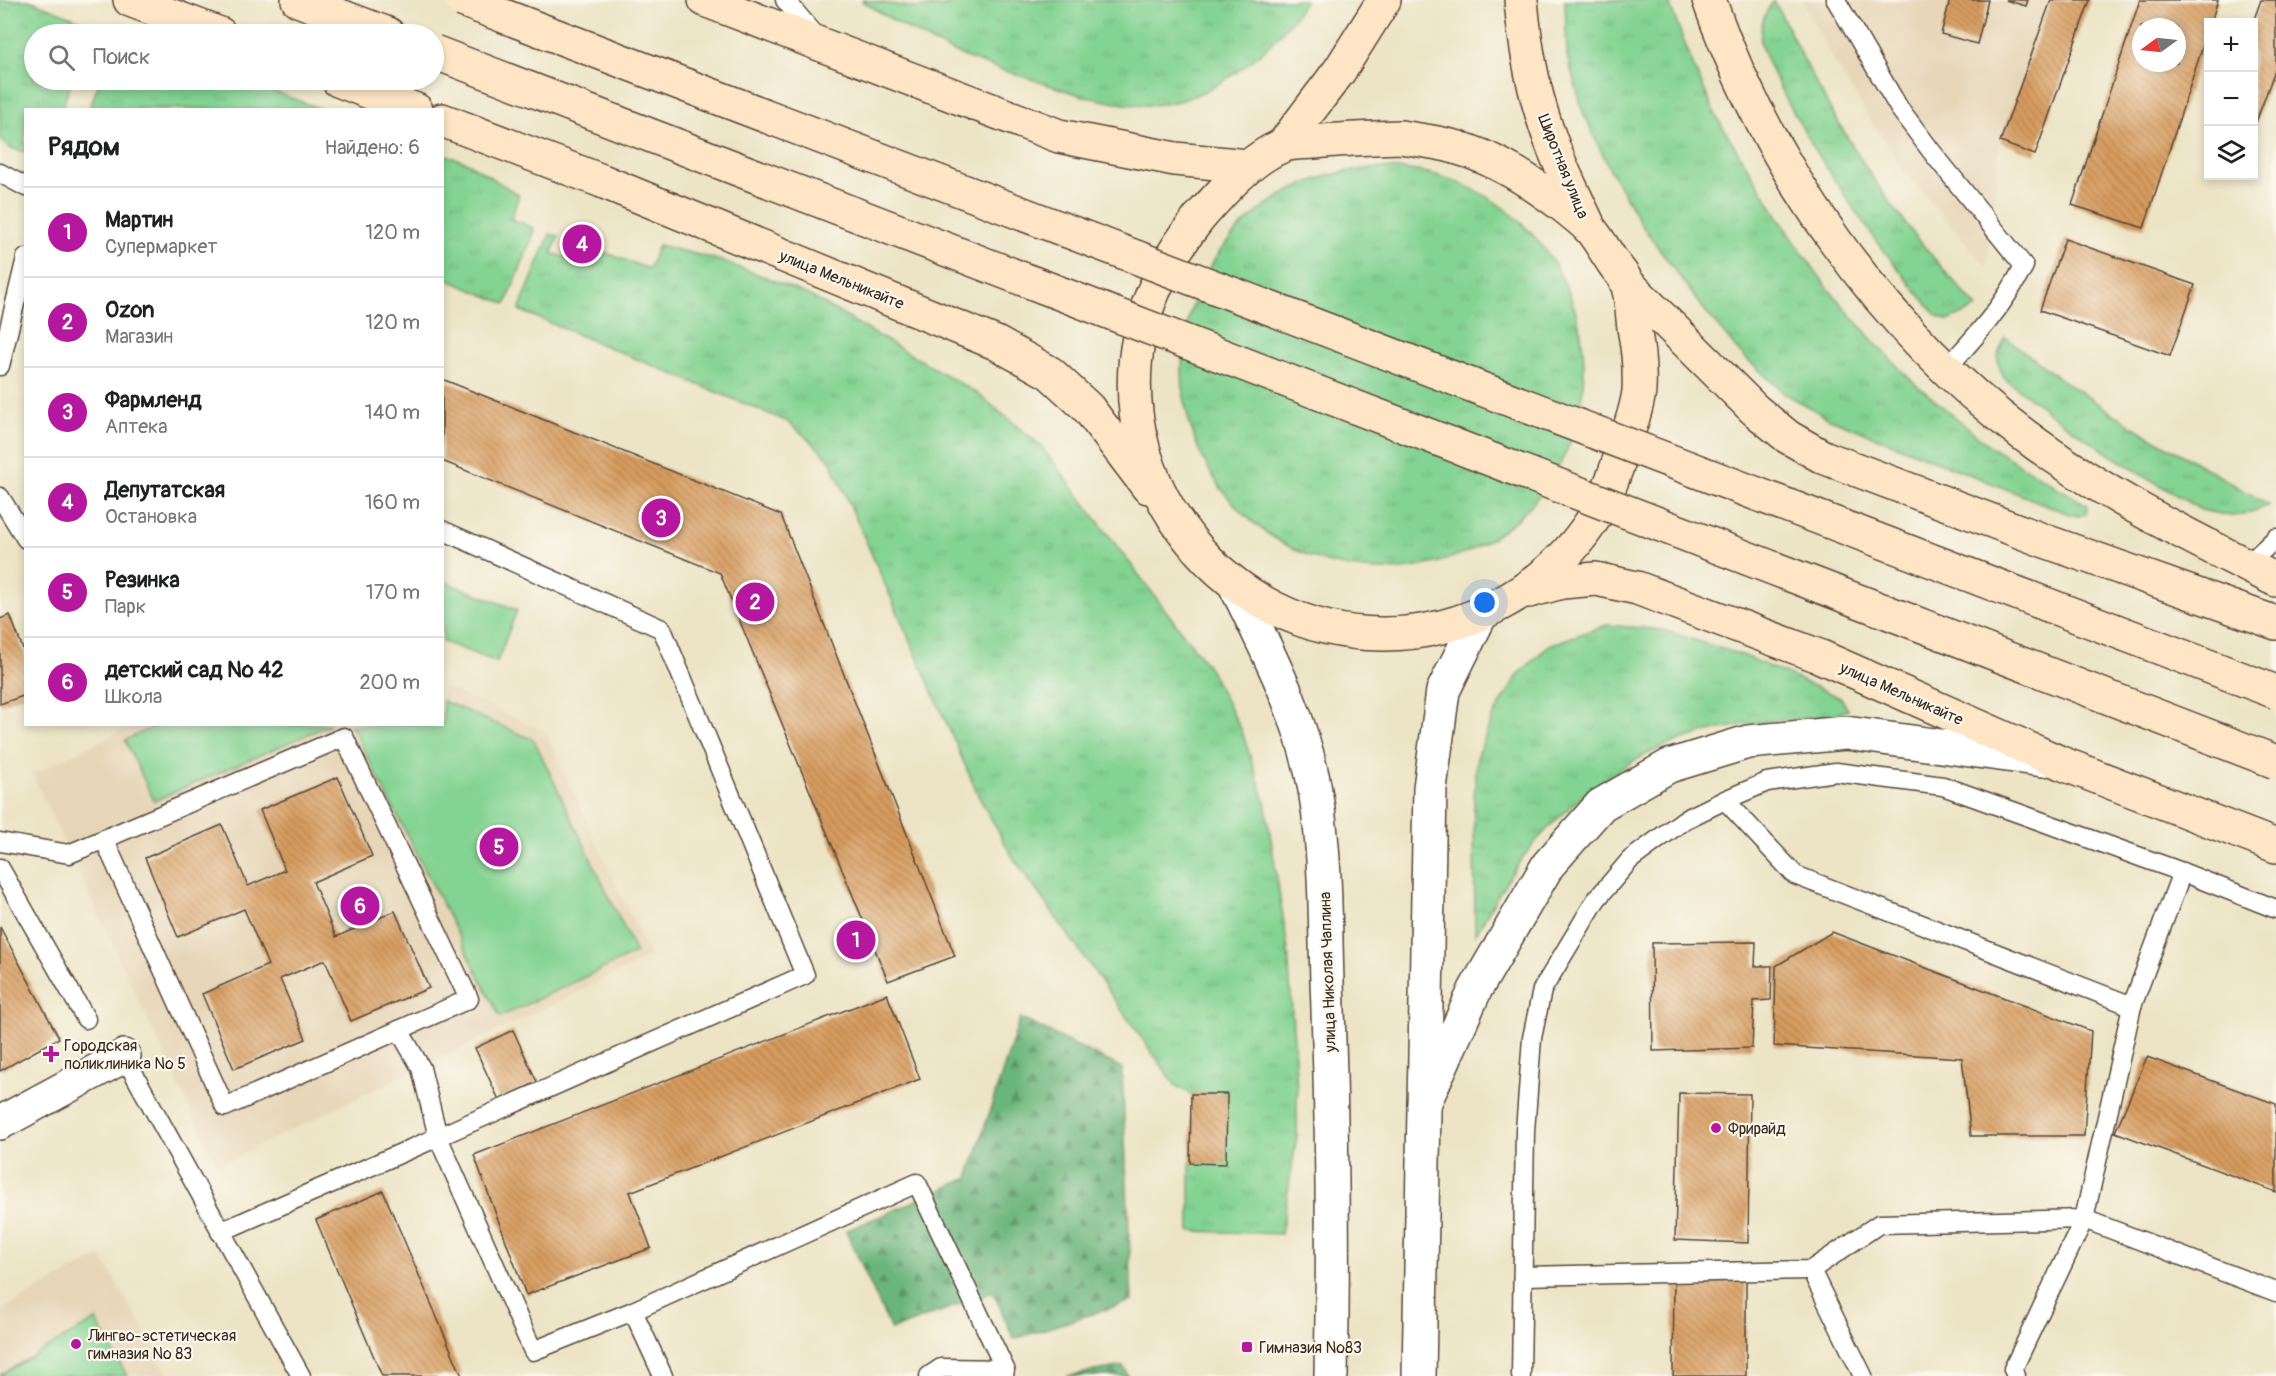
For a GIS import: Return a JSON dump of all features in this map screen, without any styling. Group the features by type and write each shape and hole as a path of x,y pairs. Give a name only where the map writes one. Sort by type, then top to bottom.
{"main road":[{"path":"130,0 194,24"},
{"path":"298,0 362,24"},
{"path":"462,0 2276,692"},
{"path":"705,0 1059,136 1175,159 1248,166"},
{"path":"1384,0 1340,70 1283,145 1248,166 1209,207 1177,245 1154,289 1139,337 1134,386 1140,436 1155,483 1179,526 1204,558 1235,585 1279,612 1328,628 1380,634 1432,630 1481,614 1521,593 1558,562 1590,525 1613,483 1639,393 1637,346 1626,282"},
{"name":"Широтная улица","path":"1521,0 1525,44 1541,108 1551,141 1589,227"},
{"path":"1709,0 1745,90 1771,140 1809,201 1851,261 1896,317 1946,369 2025,436 2070,466 2129,503 2276,580"},
{"path":"444,56 2276,762"},
{"path":"364,90 411,108"},
{"name":"улица Мельникайте","path":"444,121 602,181 996,343 1050,374 1088,408 1179,526"},
{"path":"1283,145 1401,136 1456,147 1498,164 1533,184 1589,227 1626,282 1755,410 1788,436 1823,458 2044,541 2276,623"},
{"name":"улица Мельникайте","path":"1521,593 1562,582 1596,579 1637,588 1819,656 2061,763 2276,846"}],"street":[{"name":"улица Николая Чаплина","path":"1235,585 1281,680 1300,730 1316,795 1323,869 1331,1092 1331,1376"},
{"path":"1419,1376 1430,788 1443,692 1481,614"},
{"path":"1424,1104 1475,990 1548,865 1601,806 1669,766 1748,742 1846,733 2061,763"},
{"path":"0,1123 124,1056"}],"lane":[{"path":"785,0 825,45"},
{"path":"1836,0 1899,108 1932,153 2024,266 1997,311 1946,369"},
{"path":"0,173 24,186"},
{"path":"0,366 24,266"},
{"path":"0,497 24,536"},
{"path":"220,1232 805,975 662,628 444,531"},
{"path":"2247,566 2276,538"},
{"path":"0,842 69,854 104,839 344,737 469,999 225,1107 104,839"},
{"path":"1521,1376 1525,1131 1532,1038 1542,990 1596,900 1630,860 1684,820 1767,782 1836,772 1943,786 2182,872 2276,909"},
{"path":"1725,800 1795,874 2132,1006"},
{"path":"0,868 86,1019"},
{"path":"2016,1376 2013,1369 2084,1219 2132,1006 2182,872"},
{"path":"399,1030 421,1068 438,1137 533,1351 633,1311 917,1183 1004,1373 941,1368 929,1376"},
{"path":"124,1056 301,1376"},
{"path":"1523,1276 1811,1270 1879,1224 2084,1219 2276,1292"},
{"path":"1811,1270 1863,1376"},
{"path":"633,1311 663,1376"}],"shaded area":[{"path":"1803,0 2051,0 2000,142 1987,267 1907,175 1870,120 1824,43"},
{"path":"444,686 545,731 650,957 217,1166 32,774 131,726 444,726"},
{"name":"Лингво-эстетическая гимназия № 83","path":"101,1255 170,1376 0,1376 0,1311"}],"green space":[{"path":"0,0 29,0 90,24 24,24 24,90 69,90 62,108 24,108 24,152 10,148 0,140"},
{"path":"863,0 916,8 943,6 965,0 1305,0 1294,17 1263,51 1224,80 1183,99 1163,104 1132,105 1087,97 972,60 916,33"},
{"path":"1565,0 1668,0 1693,65 1717,118 1790,236 1827,287 1873,341 1912,381 1992,448 2087,505 2086,514 2078,516 2064,512 1828,418 1784,393 1740,353 1702,307 1643,227 1608,166 1584,115 1567,56"},
{"path":"1774,0 1819,89 1870,174 1909,228 1977,308 1948,321 1937,316 1877,241 1822,161 1786,99 1763,50 1762,26 1767,10"},
{"path":"96,90 270,90 318,108 89,108"},
{"path":"444,154 466,162 519,195 511,219 534,228 533,236 506,304 444,278"},
{"path":"1383,168 1422,172 1460,183 1495,202 1525,227 1550,257 1569,292 1580,330 1584,369 1580,408 1569,446 1550,481 1525,511 1495,536 1460,555 1422,566 1383,570 1344,566 1306,555 1271,536 1241,511 1216,481 1197,446 1186,408 1182,369 1186,330 1197,292 1216,257 1241,227 1271,202 1306,183 1344,172"},
{"path":"550,234 559,236 552,253 594,268 601,251 649,269 658,245 715,259 763,276 812,297 977,393 1041,446 1207,665 1241,729 1265,801 1288,950 1297,1091 1297,1136 1281,1234 1190,1231 1190,1163 1226,1163 1227,1094 1191,1094 1176,1086 1012,856 980,799 830,460 786,421 519,310"},
{"path":"2005,337 2063,381 2131,425 2269,505 2243,515 2230,516 2201,510 2112,456 2052,415 2004,378 1998,363 1998,355"},
{"path":"444,581 517,610 497,662 444,642"},
{"path":"1607,625 1662,630 1745,656 1841,698 1848,710 1820,717 1751,723 1717,730 1666,746 1618,770 1575,802 1537,840 1511,874 1475,935 1474,798 1477,758 1493,716 1519,674 1549,645"},
{"path":"444,701 534,740 636,953 500,1017 352,726 444,726"},
{"path":"156,726 328,726 154,801 125,740"},
{"path":"1020,1018 1122,1068 1132,1301 1014,1339 993,1292 891,1330 846,1231 968,1178"},
{"path":"96,1320 127,1376 0,1376 0,1375"},
{"path":"1123,1366 1128,1376 1067,1376"}],"building":[{"path":"1950,0 1988,0 1977,44 1941,34"},
{"path":"2005,0 2028,0 2026,6"},
{"path":"2051,0 2090,0 2035,155 2000,142"},
{"path":"2140,0 2218,0 2212,18 2204,18 2204,42 2144,228 2072,205 2132,24 2132,72 2186,72 2186,18 2134,18"},
{"path":"2261,0 2276,0 2276,67 2258,117 2258,18 2254,18"},
{"path":"2065,239 2195,285 2170,356 2040,310"},
{"path":"444,380 781,515 955,956 888,981 720,573 444,462"},
{"path":"10,615 24,652 24,696 0,704 0,619"},
{"path":"338,777 372,856 313,882 336,937 395,911 429,988 351,1021 325,960 280,979 306,1039 234,1069 202,994 268,965 244,909 178,937 145,858 222,825 248,886 285,870 260,810"},
{"path":"0,927 59,1038 0,1071"},
{"path":"1832,932 2091,1031 2084,1136 1971,1136 1962,1058 1774,1046 1776,966"},
{"path":"1756,942 1755,966 1772,966 1771,1000 1754,1001 1752,1048 1653,1051 1652,943"},
{"path":"887,994 920,1079 630,1192 651,1248 526,1295 474,1155"},
{"path":"513,1030 537,1082 499,1100 475,1048"},
{"path":"2147,1057 2276,1104 2276,1192 2115,1132"},
{"path":"1679,1093 1750,1094 1748,1243 1675,1240"},
{"path":"1191,1094 1227,1094 1226,1164 1190,1163"},
{"path":"383,1191 462,1376 382,1376 316,1220"},
{"path":"1674,1277 1746,1278 1746,1376 1673,1376"}],"place":[{"name":"Депутатская","path":"582,244"},
{"name":"Фармленд","path":"661,518"},
{"name":"Ozon","path":"755,602"},
{"name":"Резинка","path":"499,847"},
{"name":"детский сад № 42","path":"360,906"},
{"name":"Мартин","path":"856,940"},
{"name":"Городская поликлиника № 5","path":"51,1054"},
{"name":"Фрирайд","path":"1716,1128"},
{"name":"Лингво-эстетическая гимназия № 83","path":"76,1344"},
{"name":"Гимназия №83","path":"1247,1347"}]}
